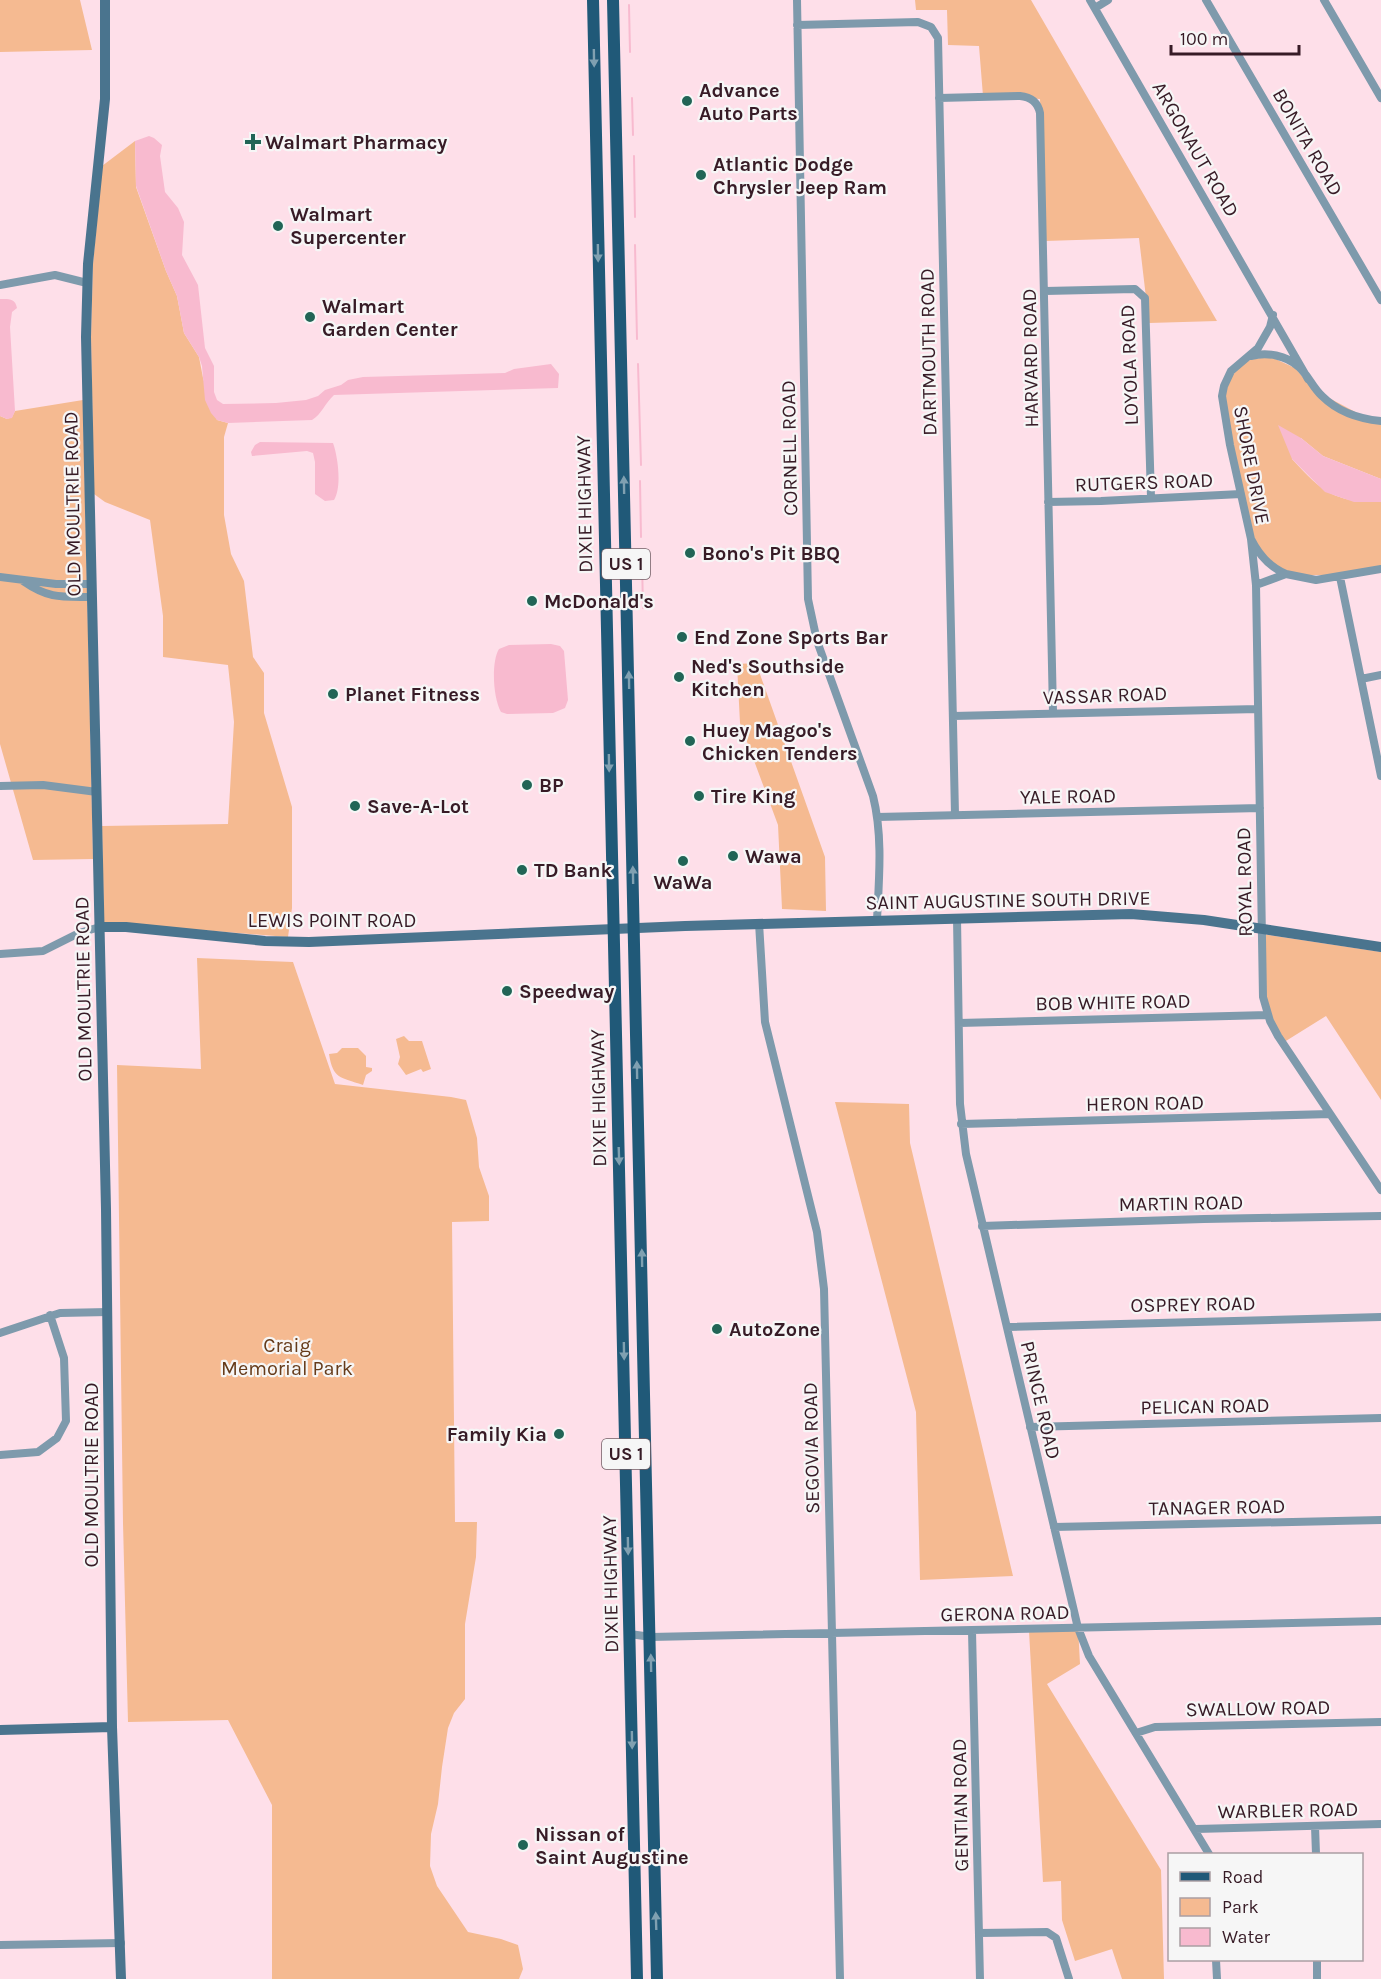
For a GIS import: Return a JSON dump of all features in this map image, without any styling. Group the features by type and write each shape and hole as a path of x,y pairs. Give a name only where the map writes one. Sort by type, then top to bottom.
{"main road":[{"name":"OLD MOULTRIE ROAD","path":"105,0 105,99 87,283 86,337 108,1312 112,1726 121,1979"},
{"name":"DIXIE HIGHWAY","path":"592,0 637,1979"},
{"name":"DIXIE HIGHWAY","path":"613,0 643,1299"},
{"name":"SAINT AUGUSTINE SOUTH DRIVE","path":"634,928 1131,914 1204,920 1381,947"},
{"name":"LEWIS POINT ROAD","path":"100,927 126,927 265,941 309,942 634,928"},
{"path":"623,1299 643,1299"},
{"name":"US 1","path":"643,1299 657,1979"},
{"path":"0,1730 112,1726"},
{"path":"635,1848 653,1849"}],"street":[{"name":"CORNELL ROAD","path":"796,0 808,599 817,641 873,796 878,817 877,920"},
{"path":"1093,4 1108,0"},
{"name":"BONITA ROAD","path":"1206,0 1381,300"},
{"path":"1324,0 1381,98"},
{"name":"ARGONAUT ROAD","path":"1093,4 1273,315"},
{"name":"DARTMOUTH ROAD","path":"797,25 918,22 925,24 935,32 938,38 955,814"},
{"name":"HARVARD ROAD","path":"939,98 1020,96 1037,104 1040,113 1053,712"},
{"path":"596,158 617,158"},
{"path":"0,285 56,276 87,283"},
{"name":"LOYOLA ROAD","path":"1045,291 1135,289 1145,298 1151,498"},
{"path":"1273,315 1308,379"},
{"name":"SHORE DRIVE","path":"1273,315 1265,338 1250,356 1231,371 1222,396 1230,445 1251,539 1263,558 1271,566 1286,574 1316,580 1381,569"},
{"path":"1250,356 1261,354 1282,357 1299,367 1322,396 1343,411 1358,417 1381,421"},
{"name":"RUTGERS ROAD","path":"1048,502 1241,494"},
{"name":"ROYAL ROAD","path":"1251,539 1256,585 1262,988 1268,1015 1278,1036 1381,1190"},
{"path":"604,549 626,549"},
{"path":"1256,585 1286,574"},
{"path":"0,577 56,584 92,584"},
{"path":"1340,577 1381,776"},
{"path":"21,581 41,593 56,597 92,597"},
{"path":"1361,679 1381,675"},
{"name":"VASSAR ROAD","path":"953,716 1258,709"},
{"path":"0,786 43,785 97,792"},
{"name":"YALE ROAD","path":"878,817 1260,808"},
{"name":"PRINCE ROAD","path":"957,918 962,1124 966,1154 1078,1628 1089,1656 1208,1853"},
{"name":"SEGOVIA ROAD","path":"759,923 765,1022 822,1260 840,1979"},
{"name":"LEWIS POINT ROAD","path":"0,954 44,951 79,933 100,927"},
{"name":"BOB WHITE ROAD","path":"959,1023 1268,1015"},
{"name":"HERON ROAD","path":"962,1124 1330,1114"},
{"name":"MARTIN ROAD","path":"982,1226 1381,1216"},
{"path":"0,1333 60,1313 108,1312"},
{"path":"0,1455 38,1452 57,1438 66,1421 64,1358 50,1316"},
{"name":"OSPREY ROAD","path":"1007,1327 1381,1317"},
{"name":"PELICAN ROAD","path":"1030,1427 1381,1418"},
{"name":"TANAGER ROAD","path":"1054,1527 1381,1520"},
{"name":"GERONA ROAD","path":"630,1634 651,1637 1381,1621"},
{"name":"GENTIAN ROAD","path":"972,1630 980,1979"},
{"name":"SWALLOW ROAD","path":"1136,1733 1155,1727 1381,1722"},
{"name":"WARBLER ROAD","path":"1196,1829 1381,1824"},
{"path":"1315,1826 1316,1853"},
{"path":"979,1933 1047,1932 1052,1934 1056,1938 1069,1979"},
{"path":"0,1946 121,1943"},
{"path":"1216,1961 1217,1979"},
{"path":"1317,1961 1317,1979"}],"green space":[{"path":"0,0 80,0 92,50 0,52"},
{"path":"915,0 1031,0 1217,321 1149,323 1139,238 1045,241 1040,99 983,96 979,46 948,45 947,10 916,10"},
{"path":"135,141 136,187 177,296 184,333 199,357 203,378 217,420 228,423 224,437 224,515 231,554 244,581 253,657 264,673 264,713 292,807 292,908 288,937 104,922 102,826 228,824 234,722 228,665 163,657 163,616 150,520 105,502 94,494 91,337 93,264 102,166"},
{"path":"1271,357 1295,368 1314,390 1376,423 1381,422 1381,479 1323,456 1301,438 1292,459 1321,488 1331,493 1352,500 1381,502 1381,570 1358,575 1289,575 1256,552 1222,391 1235,369 1240,365 1252,360"},
{"path":"83,400 93,859 33,860 0,744 0,416 7,419 12,417 15,411"},
{"path":"756,663 825,857 826,911 782,909 778,825 740,723 737,664"},
{"path":"1262,934 1381,952 1381,1100 1326,1016 1281,1044 1266,1014"},
{"name":"Craig Memorial Park","path":"197,958 293,962 335,1084 466,1100 477,1138 479,1167 489,1196 489,1221 452,1222 455,1522 477,1522 476,1557 465,1624 465,1699 454,1713 448,1728 438,1804 431,1834 430,1866 437,1886 468,1932 518,1945 523,1969 519,1979 272,1979 272,1805 228,1720 128,1722 117,1065 201,1069"},
{"path":"404,1036 409,1041 422,1041 431,1069 423,1072 421,1069 406,1075 398,1064 400,1057 396,1039"},
{"path":"342,1048 358,1048 366,1056 366,1067 372,1068 372,1071 366,1075 363,1085 335,1073 329,1054 337,1053"},
{"path":"835,1102 909,1104 910,1143 1013,1576 920,1580 916,1412"},
{"path":"1078,1627 1080,1664 1047,1684 1161,1870 1164,1979 1122,1979 1112,1949 1075,1961 1062,1920 1061,1881 1043,1882 1029,1631"}],"water":[{"path":"149,136 162,145 160,156 165,192 178,208 184,222 182,255 198,285 205,348 214,366 214,392 217,400 223,404 306,400 348,380 363,377 505,373 514,369 551,364 559,374 558,388 334,395 312,420 228,423 217,420 205,400 202,366 184,333 177,296 136,186 135,141"},
{"path":"0,299 13,301 17,308 12,312 10,327 15,411 12,418 7,419 0,416"},
{"path":"1278,425 1301,438 1323,456 1381,479 1381,502 1354,502 1325,492 1292,459"},
{"path":"260,442 333,443 339,480 334,500 325,501 315,494 313,453 307,451 252,456 251,452 255,445"},
{"path":"551,644 560,646 564,651 568,700 565,708 553,713 507,714 501,712 496,698 494,680 496,655 499,649 509,645"}],"waterway":[{"path":"629,5 630,52"},
{"path":"632,98 633,135"},
{"path":"634,156 635,217"},
{"path":"635,245 637,339"},
{"path":"638,364 641,465"},
{"path":"640,481 641,537"},
{"path":"642,561 643,608"}],"place":[{"name":"Advance Auto Parts","path":"687,101"},
{"name":"Walmart Pharmacy","path":"253,142"},
{"name":"Atlantic Dodge Chrysler Jeep Ram","path":"701,175"},
{"name":"Walmart Supercenter","path":"278,226"},
{"name":"Walmart Garden Center","path":"310,317"},
{"name":"Bono's Pit BBQ","path":"690,553"},
{"name":"McDonald's","path":"532,601"},
{"name":"End Zone Sports Bar","path":"682,637"},
{"name":"Ned's Southside Kitchen","path":"679,677"},
{"name":"Planet Fitness","path":"333,694"},
{"name":"Huey Magoo's Chicken Tenders","path":"690,741"},
{"name":"BP","path":"527,785"},
{"name":"Tire King","path":"699,796"},
{"name":"Save-A-Lot","path":"355,806"},
{"name":"Wawa","path":"733,856"},
{"name":"WaWa","path":"683,861"},
{"name":"TD Bank","path":"522,870"},
{"name":"Speedway","path":"507,991"},
{"name":"AutoZone","path":"717,1329"},
{"name":"Family Kia","path":"559,1434"},
{"name":"Nissan of Saint Augustine","path":"523,1845"}]}
